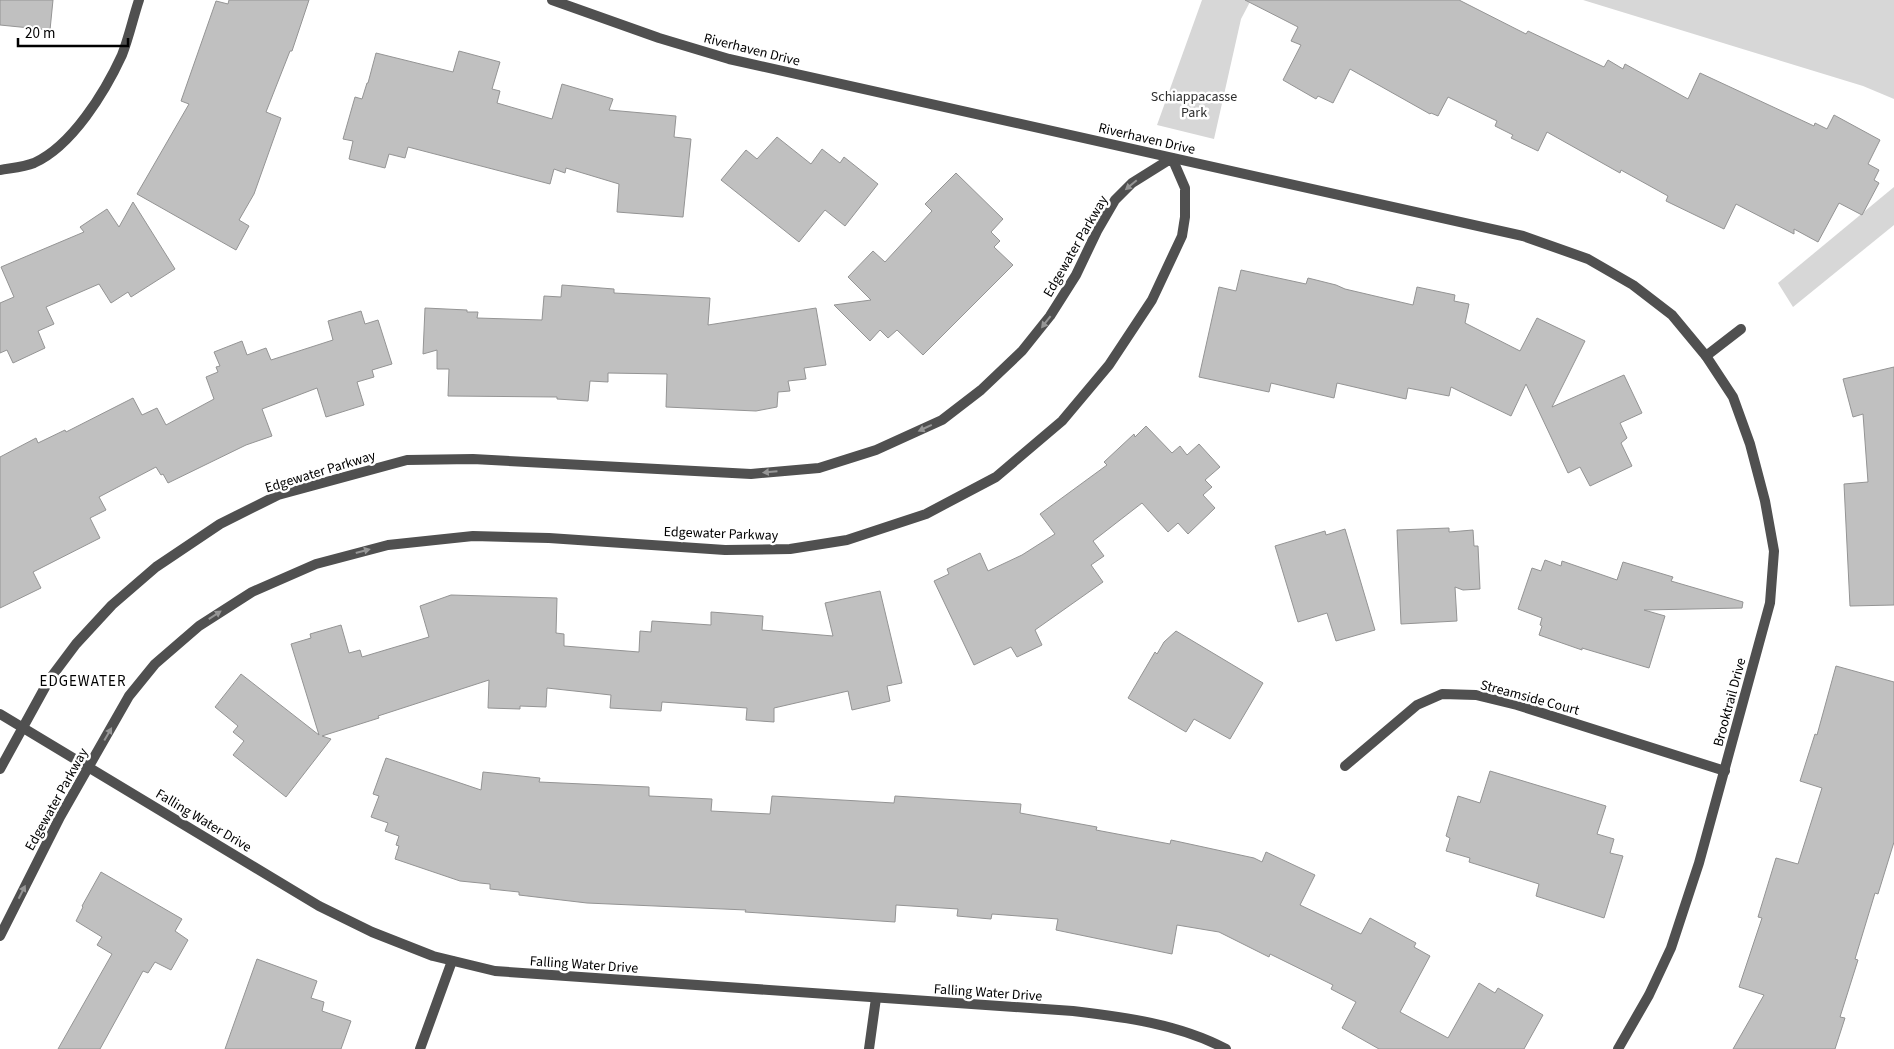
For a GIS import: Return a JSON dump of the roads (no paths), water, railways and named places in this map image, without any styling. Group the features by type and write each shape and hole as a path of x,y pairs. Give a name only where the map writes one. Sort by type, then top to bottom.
{"street":[{"path":"0,170 33,163 57,147 80,124 102,92 122,54 139,0"},
{"name":"Riverhaven Drive","path":"552,0 650,35 729,59 1523,236 1588,259 1633,286 1672,315 1706,356"},
{"name":"Edgewater Parkway","path":"0,769 49,680 76,644 112,605 156,567 220,524 278,495 407,460 473,459 751,474 819,468 876,450 942,420 981,390 1022,351 1050,316 1076,274 1116,200 1132,183 1172,158 1186,188 1185,217 1182,236 1152,300 1109,365 1062,421 996,477 926,514 847,540 790,549 725,550 549,538 473,536 388,545 316,564 252,592 199,626 155,664 129,696 60,817 0,936"},
{"path":"1706,356 1741,329"},
{"name":"Brooktrail Drive","path":"1618,1049 1649,995 1671,948 1699,863 1770,603 1774,551 1765,502 1750,444 1733,397 1706,356"},
{"name":"Streamside Court","path":"1345,766 1417,705 1442,694 1476,696 1517,705 1725,771"},
{"name":"Falling Water Drive","path":"0,714 90,766 319,906 372,932 433,956 495,971 1073,1011 1125,1017 1178,1030 1226,1049"},
{"path":"420,1049 452,961"},
{"path":"870,1049 876,998"}],"district":[{"name":"EDGEWATER","path":"83,681"}],"park label":[{"name":"Schiappacasse Park","path":"1194,104"}]}
